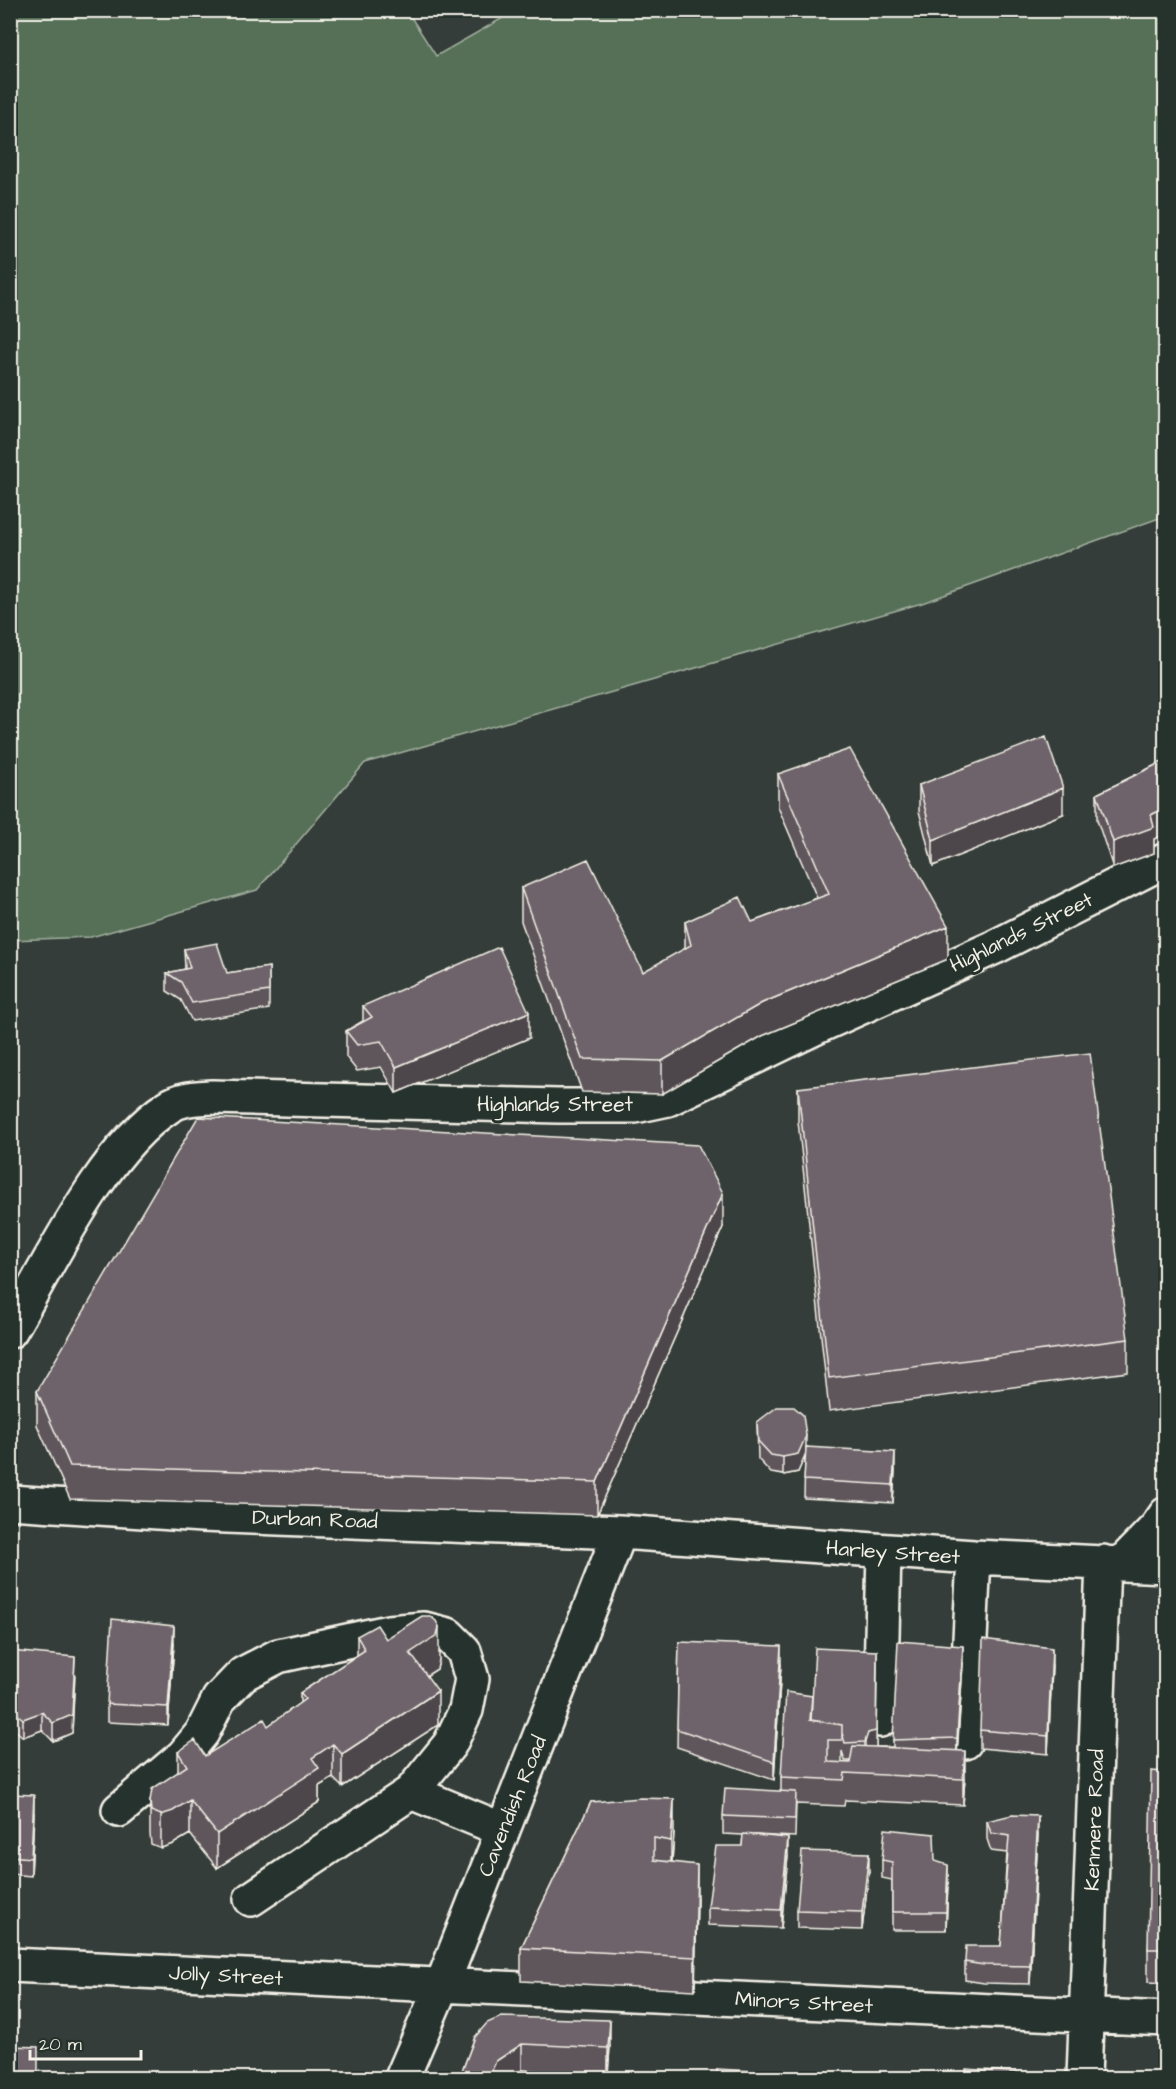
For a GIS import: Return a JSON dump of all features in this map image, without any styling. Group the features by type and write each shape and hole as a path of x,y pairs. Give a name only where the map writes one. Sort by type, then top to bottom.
{"street":[{"name":"Highlands Street","path":"10,1331 75,1219 114,1158 143,1126 169,1106 188,1099 212,1097 558,1107 635,1106 668,1099 819,1026 995,946 1166,860"},
{"name":"Durban Road","path":"10,1502 202,1515 620,1532"},
{"path":"1112,1563 1156,1528 1166,1514"},
{"name":"Harley Street","path":"620,1532 974,1557 1166,1566"},
{"name":"Cavendish Road","path":"402,2079 442,1985 620,1532"},
{"path":"880,1720 884,1551"},
{"path":"966,1742 974,1557"},
{"name":"Kenmere Road","path":"1084,2079 1112,1563"},
{"path":"119,1810 183,1756 201,1732 219,1699 243,1674 278,1656 388,1632 424,1629 448,1635 464,1651 472,1679 466,1710 450,1744 411,1792 251,1899"},
{"path":"411,1792 502,1830"},
{"name":"Jolly Street","path":"10,1965 442,1985"},
{"name":"Minors Street","path":"442,1985 1166,2019"}],"green space":[{"path":"10,11 407,11 436,56 515,11 1165,11 1165,516 922,603 365,763 257,890 91,937 11,940"}],"building":[{"path":"1046,737 1063,788 933,840 919,785"},
{"path":"850,749 948,926 762,1003 662,1061 582,1059 521,888 588,859 643,972 691,945 685,922 740,897 752,922 829,894 778,774"},
{"path":"1166,760 1166,807 1151,815 1154,827 1113,842 1097,794"},
{"path":"217,943 227,973 269,967 269,991 192,1003 181,982 167,973 190,968 184,949"},
{"path":"499,947 529,1012 396,1067 381,1041 357,1045 346,1031 372,1017 363,1006"},
{"path":"1090,1053 1128,1339 829,1378 798,1088"},
{"path":"198,1117 698,1145 723,1193 597,1482 70,1466 37,1391"},
{"path":"777,1407 794,1407 803,1415 806,1436 798,1454 783,1457 771,1455 758,1441 757,1422"},
{"path":"806,1447 895,1452 893,1485 804,1480"},
{"path":"422,1616 430,1616 436,1621 439,1627 437,1635 410,1653 438,1691 342,1754 333,1744 312,1758 319,1768 217,1834 190,1800 173,1811 161,1815 151,1811 152,1789 187,1766 178,1752 195,1740 205,1756 264,1719 268,1726 305,1699 300,1693 365,1650 357,1636 377,1625 386,1639"},
{"path":"112,1619 174,1626 168,1707 107,1704"},
{"path":"983,1639 1052,1648 1048,1736 980,1730"},
{"path":"898,1641 963,1646 957,1738 893,1740"},
{"path":"679,1642 781,1646 774,1762 677,1729"},
{"path":"815,1648 877,1651 876,1731 868,1733 865,1742 845,1743 842,1725 811,1720"},
{"path":"10,1651 75,1657 72,1715 53,1723 42,1712 23,1719 15,1712 10,1713"},
{"path":"786,1692 812,1696 810,1720 842,1725 842,1740 828,1740 828,1762 850,1763 853,1746 965,1751 963,1779 845,1773 844,1780 781,1777"},
{"path":"1151,1771 1166,1772 1166,1949 1148,1949"},
{"path":"725,1788 796,1792 795,1819 723,1816"},
{"path":"10,1794 34,1795 31,1858 10,1856"},
{"path":"641,1798 674,1799 671,1841 654,1838 654,1860 697,1865 695,1957 521,1948 591,1802"},
{"path":"1012,1815 1038,1816 1030,1966 984,1965 965,1962 966,1946 1001,1946 1009,1836 991,1833 987,1821"},
{"path":"885,1829 934,1834 935,1861 948,1865 946,1912 892,1912 892,1862 882,1860"},
{"path":"743,1834 788,1838 781,1910 708,1907 716,1846 742,1846"},
{"path":"802,1851 869,1853 862,1912 797,1910"},
{"path":"501,2017 610,2020 608,2048 522,2044 496,2061 488,2079 459,2079 475,2037 487,2023"},
{"path":"10,2046 38,2047 38,2079 10,2079"},
{"path":"717,2069 769,2072 768,2079 716,2079"},
{"path":"966,2069 1040,2074 1040,2079 966,2079"}]}
